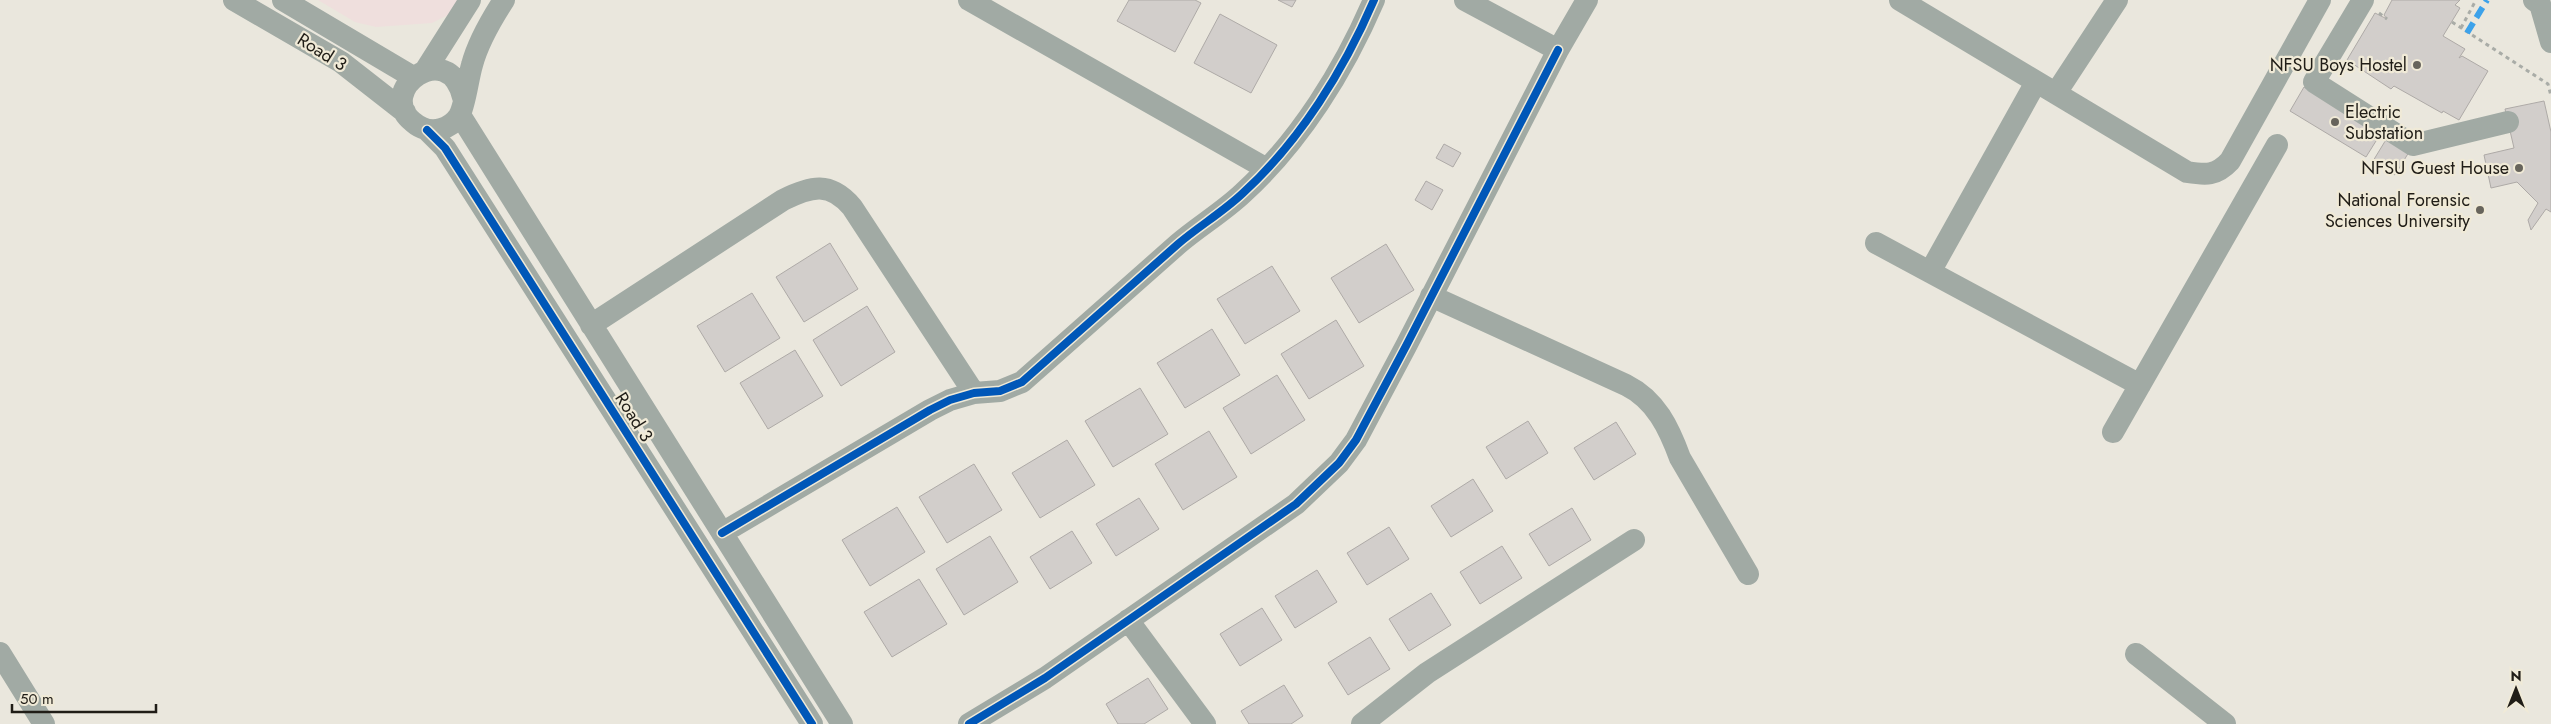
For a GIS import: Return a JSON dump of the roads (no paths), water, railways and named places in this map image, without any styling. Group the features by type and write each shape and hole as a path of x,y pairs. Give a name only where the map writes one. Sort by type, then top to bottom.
{"street":[{"name":"Road 3","path":"234,0 341,62 405,112"},
{"name":"Road 3","path":"283,0 419,74"},
{"path":"470,0 419,74 403,93 405,112 410,120 427,130 446,128 462,106 472,63 504,0"},
{"path":"969,0 1267,169"},
{"path":"722,532 950,400 974,393 1000,391 1022,382 1180,242 1243,193 1267,169 1301,127 1340,70 1374,0"},
{"path":"1465,0 1558,50"},
{"path":"969,724 1045,678 1296,504 1339,463 1356,440 1558,50 1587,0"},
{"path":"1900,0 2187,172 2213,174 2222,170 2230,161 2299,73 2363,0"},
{"path":"2056,93 2117,0"},
{"path":"2299,73 2320,0"},
{"path":"2534,0 2540,4 2551,42"},
{"path":"419,74 440,70 449,74 456,80 462,106"},
{"path":"2299,73 2413,145 2508,122"},
{"path":"1930,272 2036,82"},
{"name":"Road 3","path":"462,106 591,325 842,724"},
{"name":"Road 3","path":"427,130 446,148 812,724"},
{"path":"2113,432 2277,145"},
{"path":"591,325 783,200 800,192 823,188 840,193 852,207 974,393"},
{"path":"1876,243 2140,385"},
{"path":"1432,296 1626,385 1650,400 1673,439 1680,458 1748,574"},
{"path":"1362,724 1427,673 1634,540"},
{"path":"1128,620 1205,724"},
{"path":"0,653 44,724"},
{"path":"2136,654 2225,724"}],"place":[{"name":"NFSU Boys Hostel","path":"2417,65"},
{"name":"Electric Substation","path":"2335,122"},
{"name":"NFSU Guest House","path":"2519,168"},
{"name":"National Forensic Sciences University","path":"2480,210"}]}
